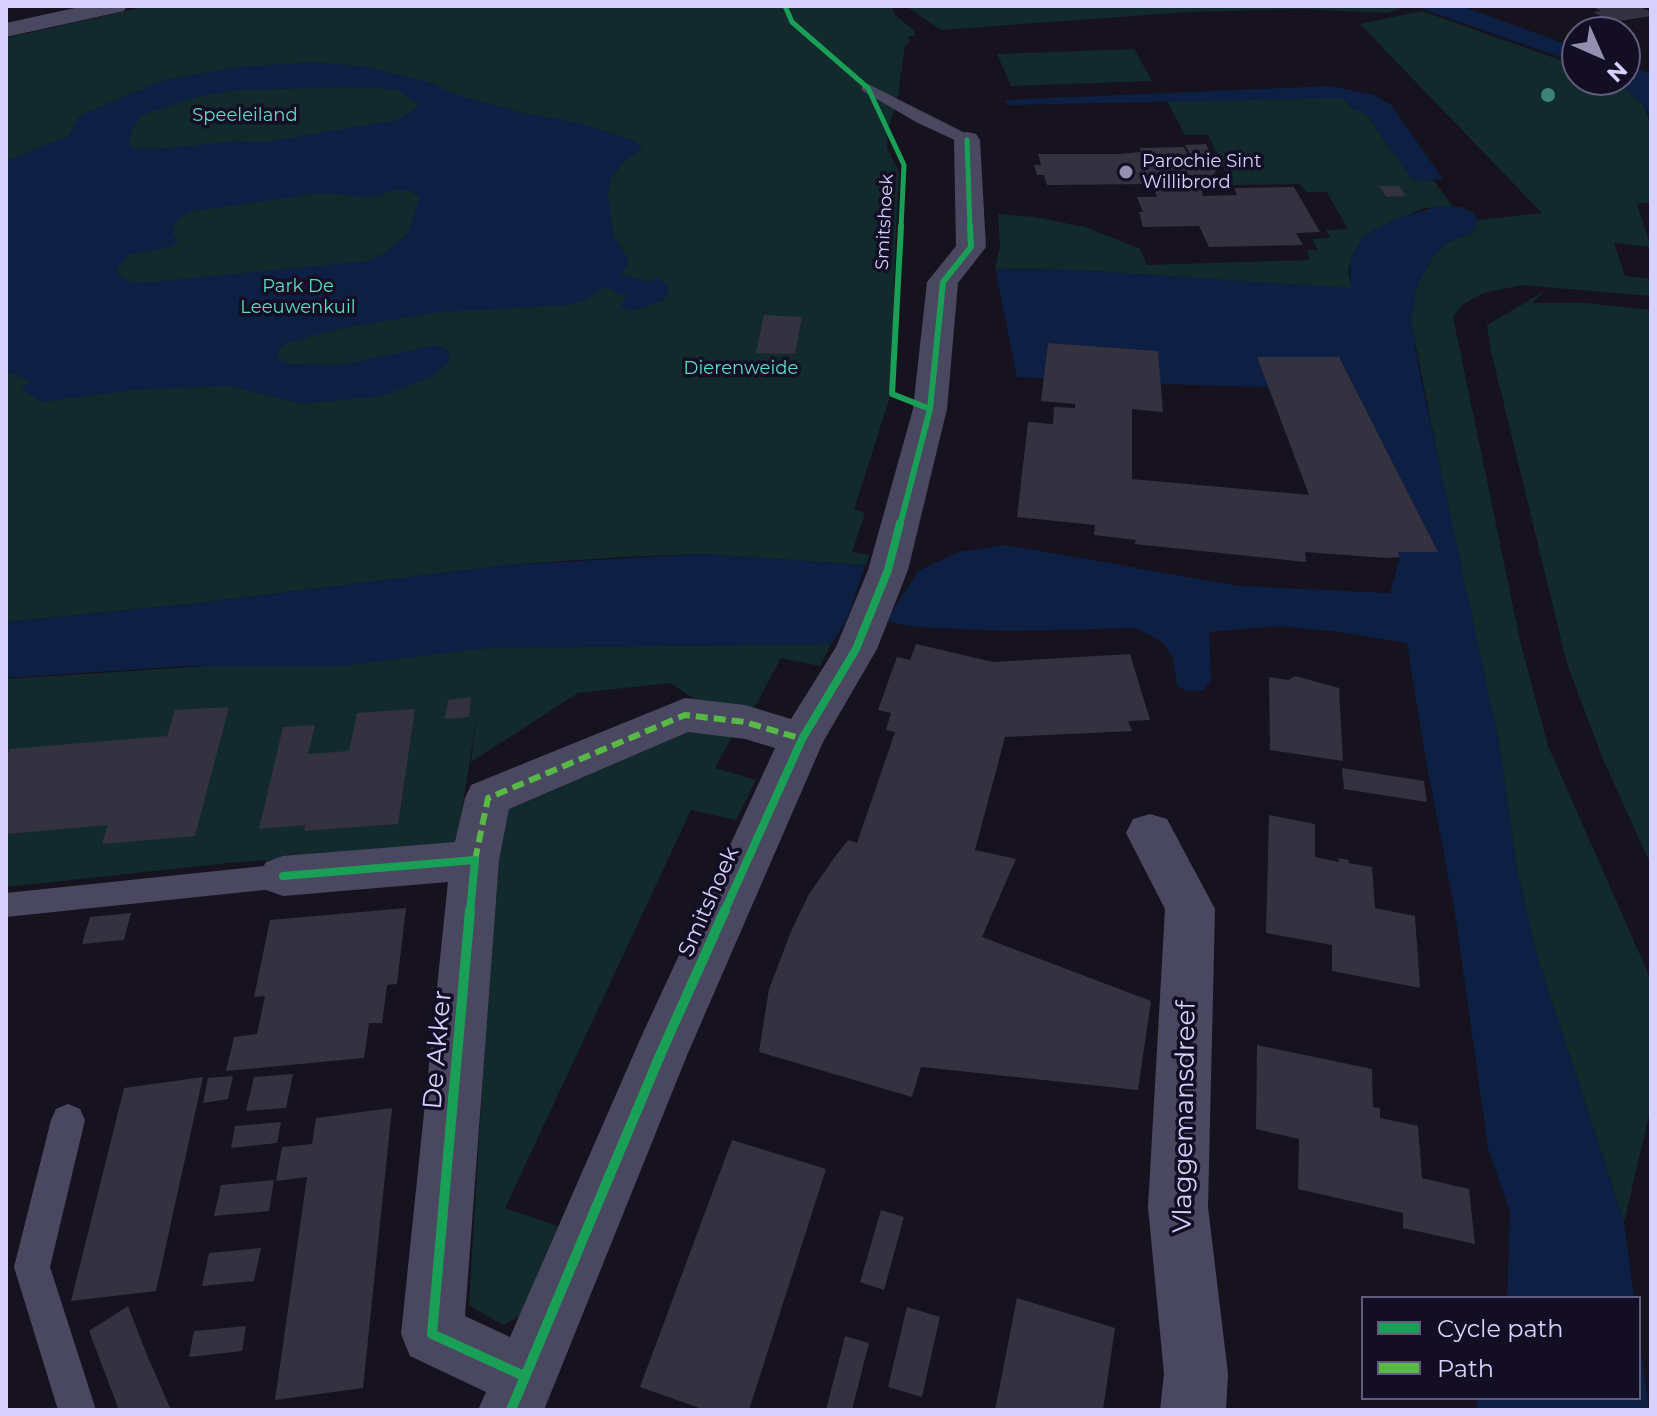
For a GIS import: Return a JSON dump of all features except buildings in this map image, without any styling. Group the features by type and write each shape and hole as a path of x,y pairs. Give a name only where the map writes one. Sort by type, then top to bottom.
{"street":[{"path":"6,30 114,6"},
{"name":"Smitshoek","path":"518,1393 661,1053 802,739 856,649 888,570 930,409 943,282 971,247 967,140"},
{"path":"283,876 475,860 488,798 685,715 745,722 802,739"},
{"name":"Vlaggemansdreef","path":"1150,833 1190,909 1178,1207 1196,1374 1193,1410"},
{"name":"De Akker","path":"475,860 432,1334 518,1393"}],"lane":[{"path":"868,88 921,119 967,140"},
{"path":"6,905 283,876"},
{"path":"68,1120 32,1267 77,1410"}],"green space":[{"name":"Park De Leeuwenkuil","path":"148,6 891,6 896,16 914,30 915,36 908,36 910,42 905,46 898,96 888,130 887,148 899,172 894,280 895,381 854,509 865,513 852,552 870,555 865,565 702,554 620,557 507,565 200,603 6,622 6,38"},
{"path":"906,6 1407,6 1388,13 1302,9 1188,12 941,30"},
{"path":"1422,11 1561,60 1561,96 1633,96 1642,103 1651,123 1651,202 1637,204 1651,247 1614,243 1625,276 1651,279 1651,296 1522,285 1483,293 1462,305 1453,317 1521,645 1548,746 1651,980 1651,1107 1624,1222 1536,952 1517,870 1499,742 1411,321 1417,286 1432,258 1446,243 1472,233 1478,220 1542,213 1360,24"},
{"path":"1134,49 1152,81 1011,86 997,54"},
{"path":"1343,98 1352,108 1366,114 1412,179 1434,181 1453,207 1424,208 1364,235 1350,260 1348,272 1352,289 1076,270 995,269 1000,247 998,214 1085,227 1140,249 1147,265 1310,260 1307,250 1318,250 1312,239 1330,238 1326,230 1348,229 1327,192 1306,192 1300,184 1232,185 1208,135 1185,135 1167,101"},
{"path":"1545,291 1532,303 1585,303 1651,310 1651,865 1603,759 1567,664 1491,351 1487,325"},
{"path":"831,644 820,666 781,658 752,712 709,708 670,683 578,693 471,762 477,715 456,846 228,863 6,887 6,679 487,648"},
{"path":"686,726 733,735 715,768 756,780 736,820 691,810 505,1208 558,1226 520,1316 503,1325 469,1305 499,807"}],"water":[{"path":"1414,6 1464,7 1561,42 1561,57"},
{"path":"312,62 360,66 430,82 454,94 523,113 580,123 632,140 643,147 625,161 611,178 608,196 614,236 627,257 628,267 620,274 650,282 657,278 667,284 669,292 663,301 629,312 621,306 626,297 605,287 587,299 569,305 440,312 338,329 289,342 278,350 279,358 289,364 342,365 436,345 449,351 449,363 431,377 383,396 302,404 230,386 144,389 42,402 21,389 31,381 6,372 6,161 68,136 80,115 164,80 239,67","holes":["367,87 398,90 419,106 397,120 265,142 235,141 135,149 129,145 132,131 141,115 200,96 240,90","392,190 409,191 420,197 408,233 385,253 367,261 142,283 120,276 117,270 128,255 171,247 178,242 173,233 175,222 189,212 321,193 367,197"]},
{"path":"1641,70 1651,73 1651,120 1642,103 1633,96 1641,96"},
{"path":"1329,86 1374,95 1391,105 1443,179 1412,179 1366,114 1352,108 1343,98 1009,105 1004,100"},
{"path":"1439,206 1460,207 1474,213 1478,220 1472,233 1446,243 1432,258 1417,286 1411,321 1499,742 1517,870 1536,952 1624,1222 1634,1296 1507,1296 1510,1212 1488,1148 1454,906 1407,643 1278,626 1209,632 1211,681 1203,690 1188,692 1177,685 1173,658 1163,643 1136,628 1010,631 916,627 886,621 918,571 958,552 1006,545 1239,586 1390,593 1400,557 1398,552 1438,552 1339,357 1261,357 1268,387 1160,384 1157,351 1048,343 1044,378 1017,377 995,269 1076,270 1351,288 1350,260 1364,235 1395,219"},
{"path":"702,554 865,565 848,617 831,644 487,648 343,666 185,666 6,678 6,622 200,603 507,565"},
{"path":"1641,1349 1649,1410 1477,1410 1476,1400 1641,1400"}],"marked path":[{"path":"475,860 488,798 685,715 745,722 802,739"}],"cycle path":[{"path":"785,6 792,22 868,88 904,165 892,394 930,409"},
{"path":"511,1410 661,1053 802,739 856,649 888,570 930,409 943,282 971,247 967,140"},
{"path":"283,876 475,860 432,1334 524,1376"}],"place":[{"name":"Parochie Sint Willibrord","path":"1126,172"}],"park label":[{"name":"Speeleiland","path":"245,116"},
{"name":"Dierenweide","path":"741,369"}]}
